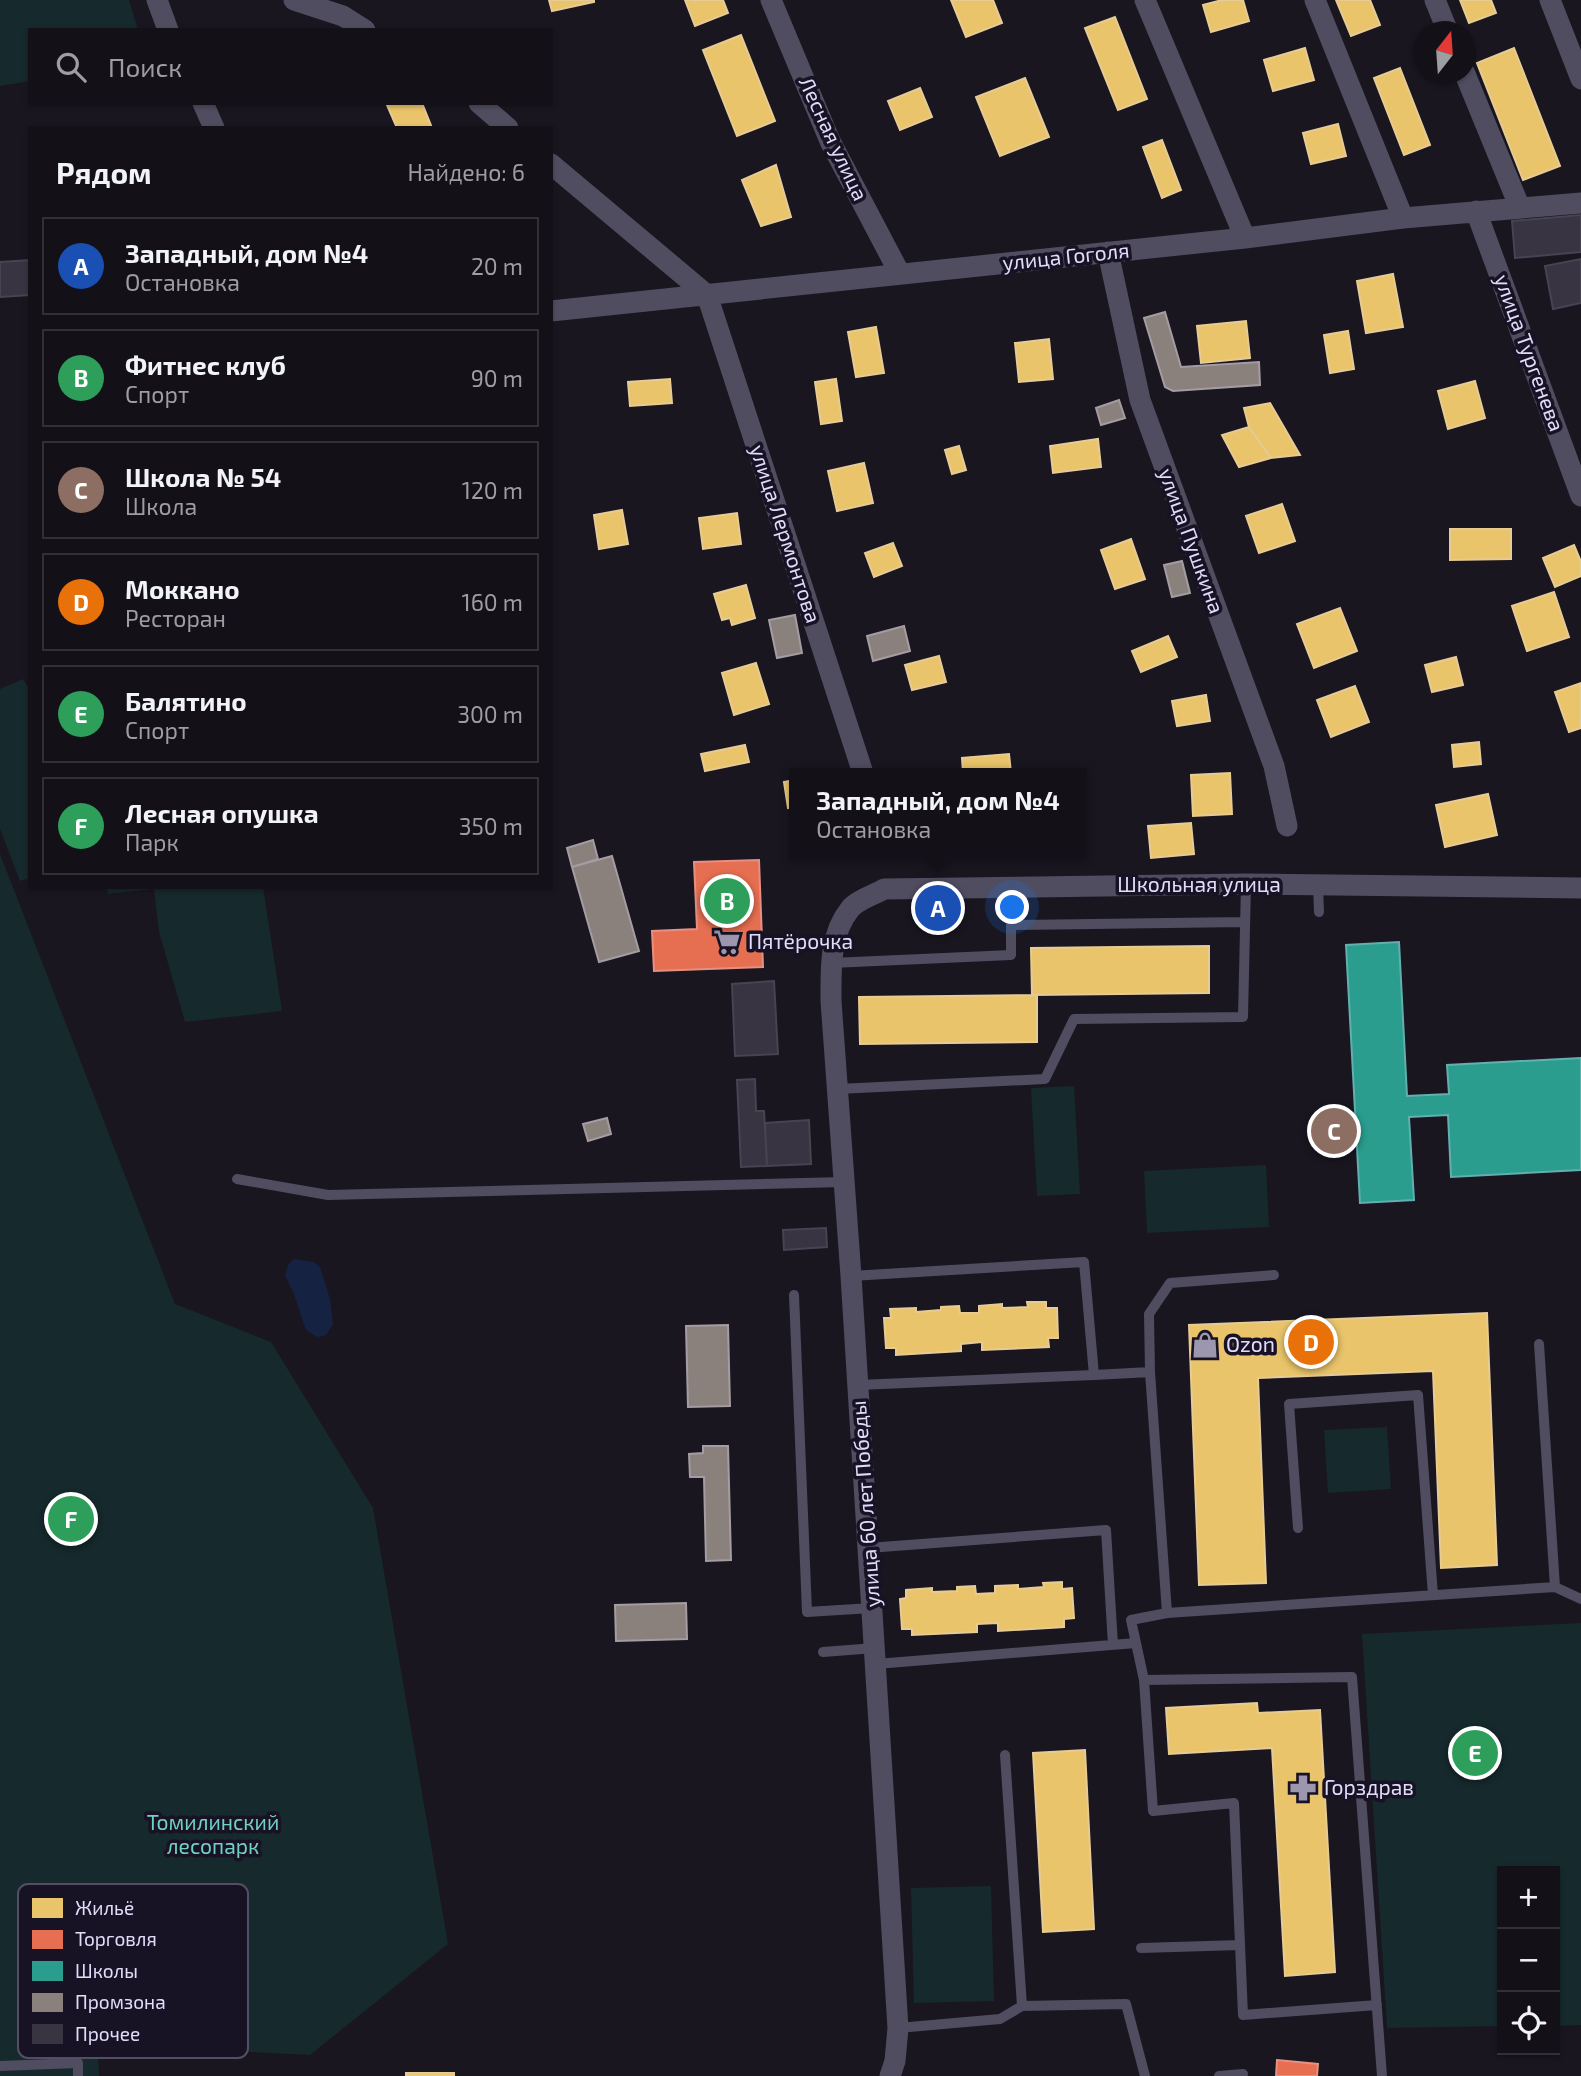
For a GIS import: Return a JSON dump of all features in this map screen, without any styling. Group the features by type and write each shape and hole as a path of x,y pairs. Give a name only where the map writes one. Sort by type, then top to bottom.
{"street":[{"path":"157,0 167,28"},
{"path":"294,0 343,16 362,28"},
{"name":"Лесная улица","path":"771,0 830,141 900,274"},
{"path":"1145,0 1245,238"},
{"path":"1315,0 1403,218"},
{"path":"1435,0 1444,21"},
{"path":"1550,0 1581,79"},
{"path":"1469,84 1520,208"},
{"path":"204,105 213,126"},
{"path":"481,105 506,126"},
{"path":"553,166 706,295"},
{"name":"улица Гоголя","path":"553,311 1245,238 1403,218 1581,203"},
{"name":"улица Тургенева","path":"1476,211 1581,496"},
{"name":"улица Пушкина","path":"1108,252 1140,400 1273,766 1287,827"},
{"name":"улица Лермонтова","path":"706,295 861,768"},
{"name":"Школьная улица","path":"837,933 851,907 884,890 1246,884 1581,888"},
{"name":"улица 60 лет Победы","path":"837,933 831,963 831,1001 869,1548 898,2028 891,2076"}],"lane":[{"path":"838,1089 1045,1079 1074,1019 1243,1017 1246,884"},
{"path":"1318,885 1319,912"},
{"path":"831,963 1011,955 1011,925 1245,922"},
{"path":"237,1180 328,1195 844,1182"},
{"path":"851,1276 1084,1262 1094,1376"},
{"path":"1167,1613 1150,1372 1149,1314 1170,1283 1274,1275"},
{"path":"794,1295 807,1612 872,1608"},
{"path":"1539,1343 1555,1587"},
{"path":"858,1385 1150,1372"},
{"path":"1298,1528 1289,1404 1418,1395 1433,1595"},
{"path":"869,1548 1106,1530 1113,1645"},
{"path":"1377,2005 1242,2015 1234,1803 1153,1811 1144,1680 1131,1620 1167,1613 1555,1587 1581,1599"},
{"path":"823,1651 875,1656 1136,1643"},
{"path":"1144,1680 1352,1677 1382,2076"},
{"path":"1005,1755 1022,2006"},
{"path":"1141,1948 1240,1945"},
{"path":"898,2028 1000,2020 1022,2006 1126,2004 1145,2076"},
{"path":"0,2066 78,2063 78,2076"},
{"path":"1219,2076 1243,2074"}],"green space":[{"path":"0,0 129,0 137,28 28,28 28,81 0,86"},
{"path":"23,679 28,688 28,879 20,881 0,829 0,689"},
{"name":"Томилинский лесопарк","path":"0,854 175,1304 271,1342 373,1508 448,1944 310,2055 248,2052 248,1884 18,1884 18,2058 98,2058 99,2076 0,2076"},
{"path":"107,889 154,889 108,894"},
{"path":"154,889 263,889 282,1011 185,1022 159,932"},
{"path":"1074,1086 1080,1194 1037,1196 1031,1088"},
{"path":"1266,1165 1269,1227 1147,1233 1144,1171"},
{"path":"1387,1427 1391,1489 1328,1493 1324,1430"},
{"path":"1581,1623 1581,2025 1560,2026 1560,1866 1497,1866 1497,2026 1387,2028 1362,1634"},
{"path":"991,1886 994,2001 914,2003 911,1888"}],"water":[{"path":"294,1259 314,1262 320,1267 330,1299 333,1324 326,1335 317,1337 306,1330 285,1275 288,1265"}],"building: Жильё":[{"path":"549,0 594,0 594,2 552,11"},
{"path":"685,0 723,0 728,13 695,26"},
{"path":"951,0 993,0 1002,23 966,37"},
{"path":"1222,0 1243,0 1249,21 1211,32 1203,5"},
{"path":"1336,0 1370,0 1380,25 1351,36"},
{"path":"1460,0 1491,0 1496,13 1468,21"},
{"path":"1115,17 1147,99 1118,110 1085,28"},
{"path":"741,35 775,121 737,136 703,50"},
{"path":"1305,48 1314,80 1273,91 1264,60"},
{"path":"1514,48 1560,166 1523,180 1477,63"},
{"path":"1400,68 1430,145 1404,155 1374,78"},
{"path":"1025,78 1049,137 1000,156 976,97"},
{"path":"920,88 932,117 900,130 888,101"},
{"path":"387,105 423,105 431,126 396,126"},
{"path":"1338,124 1346,156 1311,164 1303,133"},
{"path":"1162,140 1181,190 1162,198 1143,147"},
{"path":"776,165 791,217 761,226 742,180"},
{"path":"1393,274 1403,327 1366,333 1357,281"},
{"path":"1246,321 1250,358 1201,363 1197,326"},
{"path":"876,327 884,373 856,377 848,332"},
{"path":"1348,331 1354,369 1330,373 1324,335"},
{"path":"1049,339 1053,379 1019,382 1015,343"},
{"path":"670,379 672,403 630,406 628,382"},
{"path":"836,379 842,421 821,424 815,382"},
{"path":"1475,381 1485,418 1448,429 1438,391"},
{"path":"1270,403 1300,455 1271,458 1249,427 1244,408"},
{"path":"1249,427 1271,458 1239,467 1222,435"},
{"path":"1098,439 1101,467 1053,473 1050,446"},
{"path":"959,446 966,470 952,474 945,450"},
{"path":"864,463 873,503 837,511 828,471"},
{"path":"1282,504 1295,541 1259,553 1246,516"},
{"path":"622,510 628,544 599,549 594,515"},
{"path":"737,513 741,544 703,549 699,518"},
{"path":"1450,529 1511,529 1511,559 1450,560"},
{"path":"1131,539 1145,579 1115,589 1101,550"},
{"path":"893,543 902,566 874,577 865,553"},
{"path":"1574,545 1581,562 1581,576 1555,587 1543,558"},
{"path":"746,585 755,618 732,625 730,618 722,620 714,594"},
{"path":"1554,592 1569,637 1527,651 1512,606"},
{"path":"1340,608 1357,651 1314,668 1297,624"},
{"path":"1168,636 1177,657 1141,672 1132,651"},
{"path":"939,656 946,682 912,690 905,665"},
{"path":"1456,657 1463,685 1432,692 1425,665"},
{"path":"756,663 769,704 734,715 722,673"},
{"path":"1581,683 1581,728 1569,732 1555,692"},
{"path":"1355,686 1369,722 1331,737 1317,700"},
{"path":"1206,695 1210,721 1177,726 1172,701"},
{"path":"1479,742 1481,764 1454,767 1452,745"},
{"path":"745,745 749,762 705,771 701,754"},
{"path":"1009,754 1010,768 963,768 962,758"},
{"path":"1230,773 1232,814 1193,816 1191,775"},
{"path":"789,781 789,808 788,808 784,782"},
{"path":"1488,794 1497,835 1445,847 1436,805"},
{"path":"1191,823 1194,854 1151,858 1148,826"},
{"path":"1209,946 1209,993 1032,995 1031,948"},
{"path":"1037,995 1037,1042 860,1044 859,997"},
{"path":"1027,1302 1046,1302 1046,1308 1057,1308 1058,1338 1048,1338 1049,1347 982,1350 982,1342 961,1344 961,1351 896,1355 896,1348 886,1348 884,1318 891,1318 890,1309 916,1308 916,1312 959,1306 960,1313 979,1313 979,1306 1002,1304 1002,1308 1028,1307"},
{"path":"1487,1313 1497,1565 1441,1568 1433,1371 1258,1378 1266,1583 1199,1585 1189,1325"},
{"path":"1062,1582 1062,1589 1072,1588 1074,1618 1064,1619 1064,1627 998,1631 998,1623 977,1624 977,1632 912,1635 912,1629 902,1629 900,1599 906,1598 906,1590 932,1588 932,1592 957,1591 957,1587 975,1586 976,1594 995,1593 995,1586 1018,1585 1018,1589 1044,1587 1043,1583"},
{"path":"1257,1703 1258,1713 1320,1710 1335,1972 1285,1976 1272,1748 1169,1754 1166,1708"},
{"path":"1085,1750 1094,1929 1043,1932 1033,1753"},
{"path":"406,2073 454,2073 454,2076 406,2076"}],"building: Торговля":[{"path":"759,860 763,967 654,971 652,931 697,929 694,862"},
{"path":"1277,2060 1318,2064 1317,2076 1276,2076"}],"building: Школы":[{"path":"1399,942 1407,1096 1449,1094 1447,1065 1581,1058 1581,1170 1451,1177 1448,1115 1409,1117 1414,1200 1360,1203 1346,945"}],"building: Промзона":[{"path":"1165,312 1181,367 1259,362 1260,385 1173,391 1165,387 1144,318"},
{"path":"1119,400 1125,418 1101,425 1096,408"},
{"path":"1182,561 1190,593 1172,597 1164,565"},
{"path":"795,615 802,653 777,658 769,620"},
{"path":"904,626 910,651 873,661 867,636"},
{"path":"593,840 598,859 572,867 567,848"},
{"path":"612,856 639,951 599,962 572,867"},
{"path":"607,1118 611,1134 588,1141 583,1124"},
{"path":"728,1325 730,1406 688,1407 686,1326"},
{"path":"703,1446 728,1446 731,1560 706,1561 704,1477 690,1477 689,1454 703,1453"},
{"path":"686,1603 687,1639 616,1641 615,1605"}],"building: Прочее":[{"path":"1581,215 1581,252 1515,258 1512,221"},
{"path":"1581,259 1581,303 1553,309 1545,266"},
{"path":"28,260 28,295 0,297 0,262"},
{"path":"774,981 778,1054 735,1056 732,984"},
{"path":"755,1079 756,1111 764,1111 767,1166 741,1167 737,1080"},
{"path":"809,1120 811,1164 767,1166 765,1123"},
{"path":"826,1228 827,1247 784,1250 783,1230"}],"place":[{"name":"Фитнес клуб","path":"727,901"},
{"name":"Западный, дом №4","path":"938,908"},
{"name":"Пятёрочка","path":"727,942"},
{"name":"Школа № 54","path":"1334,1131"},
{"name":"Моккано","path":"1311,1342"},
{"name":"Ozon","path":"1205,1345"},
{"name":"Лесная опушка","path":"71,1519"},
{"name":"Балятино","path":"1475,1753"},
{"name":"Горздрав","path":"1303,1788"}]}
